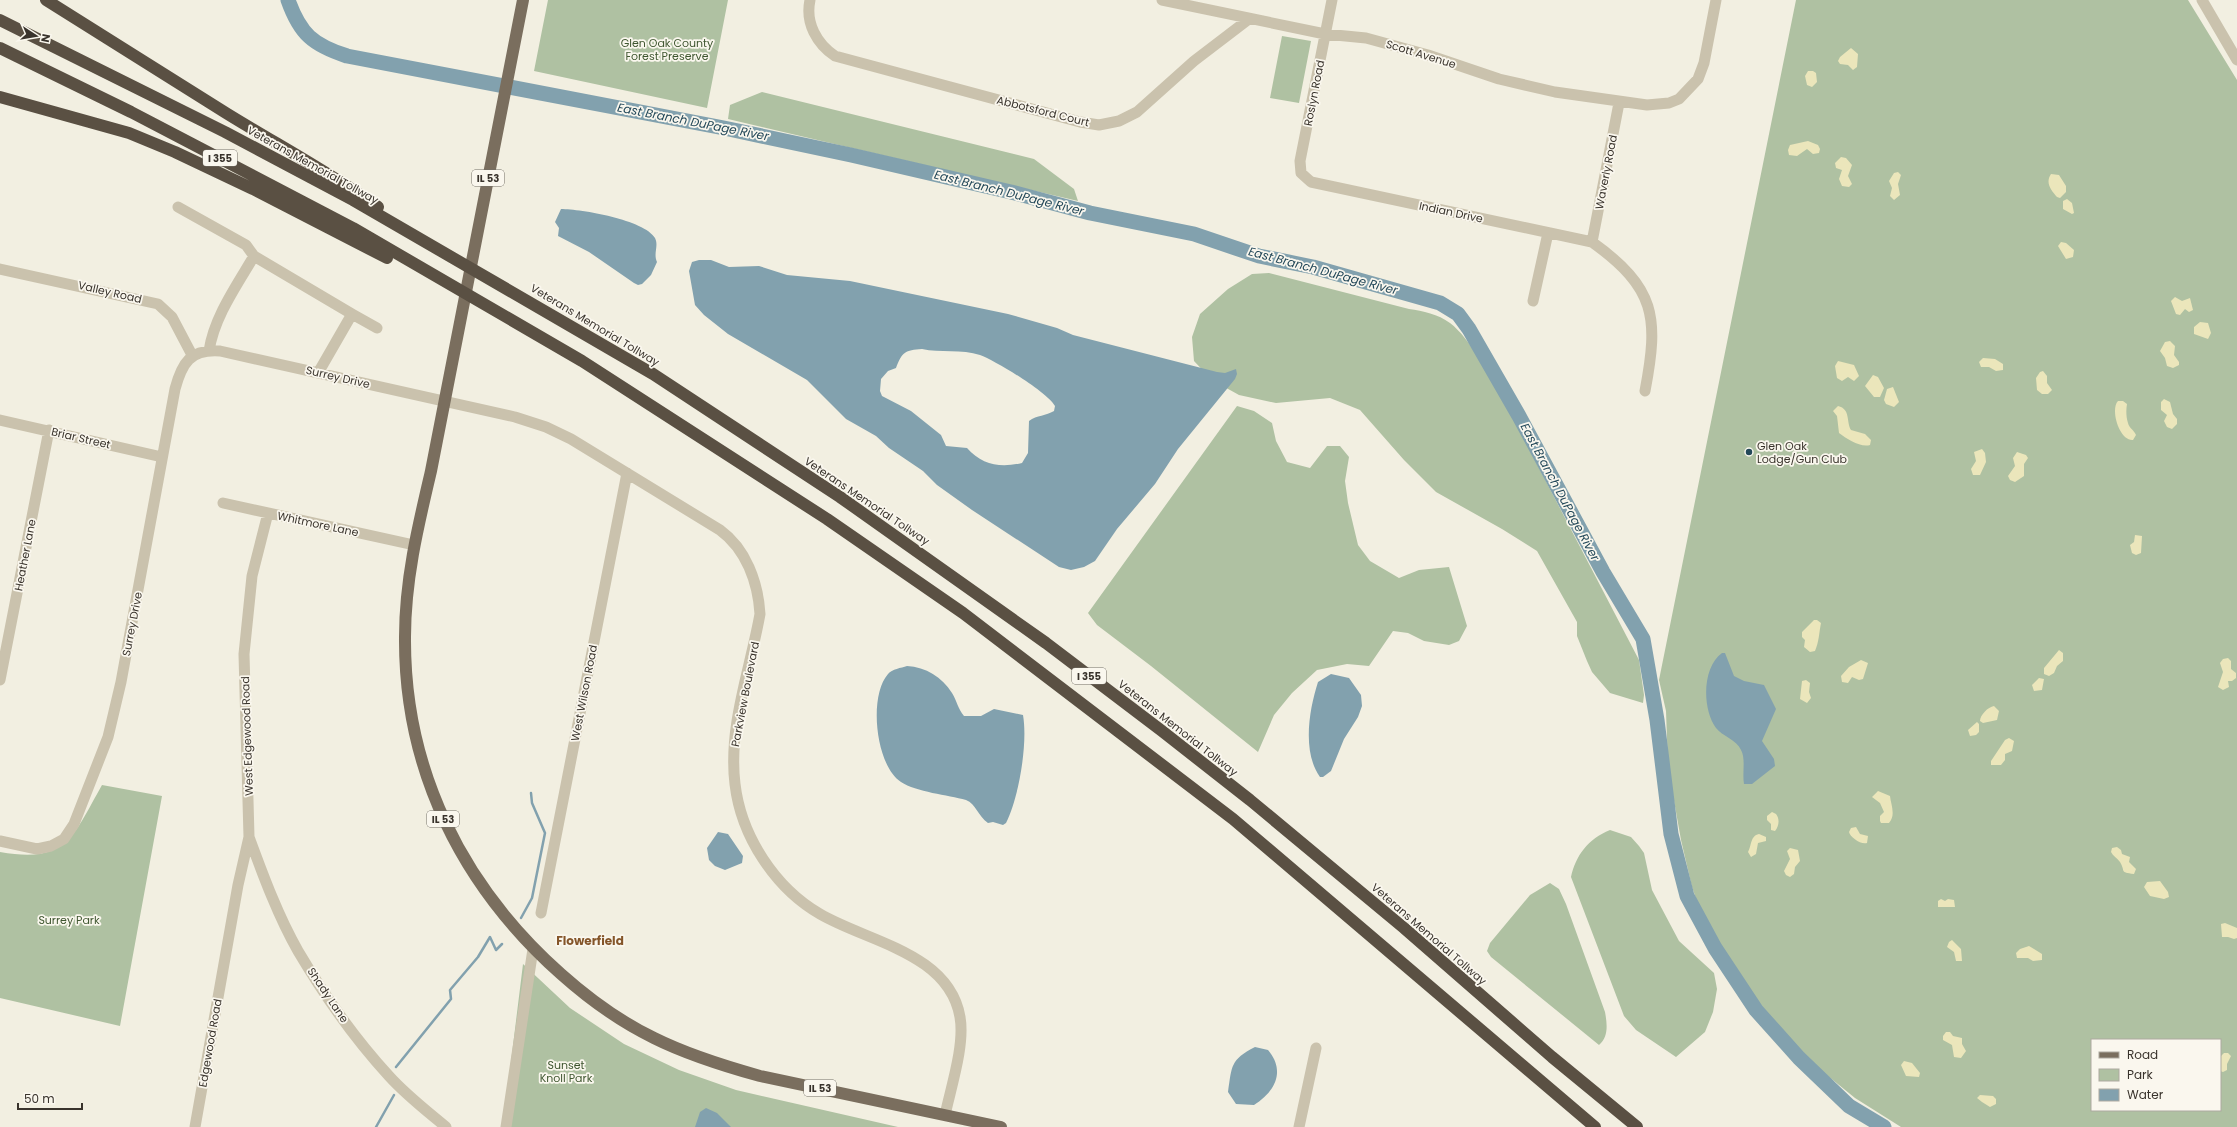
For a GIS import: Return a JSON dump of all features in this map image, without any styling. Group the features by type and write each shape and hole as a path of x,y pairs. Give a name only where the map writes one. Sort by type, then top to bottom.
{"highway":[{"path":"46,0 136,55 226,113 345,183 396,219 409,234"},
{"name":"Veterans Memorial Tollway","path":"0,20 225,132 353,200 409,234 647,370 840,497 1046,643 1250,800 1404,928 1552,1058 1637,1127"},
{"name":"I 355","path":"0,48 266,182 431,274 582,361 730,455 827,519 962,613 1233,819 1595,1127"},
{"path":"0,96 129,133 175,152 253,189 405,268 431,274"}],"main road":[{"name":"IL 53","path":"523,0 431,471 414,545 406,597 405,657 412,718 422,761 438,808 465,861 493,903 533,949 582,993 617,1017 654,1038 697,1056 760,1076 1001,1127"}],"street":[{"name":"Abbotsford Court","path":"810,0 809,15 815,36 826,50 835,56 1080,122 1099,124 1119,121 1137,112 1194,61 1249,18"},
{"name":"Scott Avenue","path":"1162,0 1325,34 1366,38 1428,55 1498,79 1555,92 1619,102 1659,105 1679,99 1693,86 1702,71 1716,0"},
{"name":"Roslyn Road","path":"1311,182 1301,173 1300,161 1332,0"},
{"path":"2202,0 2237,60"},
{"name":"Waverly Road","path":"1592,242 1619,102"},
{"name":"Indian Drive","path":"1311,182 1592,242"},
{"path":"178,207 246,245 254,256 377,328"},
{"path":"1534,301 1548,233"},
{"path":"1592,242 1624,267 1634,279 1647,304 1653,338 1645,391"},
{"path":"209,351 211,337 226,303 254,256"},
{"name":"Valley Road","path":"0,269 158,304 172,317 192,355"},
{"path":"318,372 352,314"},
{"name":"Surrey Drive","path":"0,842 30,848 44,848 64,839 74,824 114,721 162,457 180,371 192,355 209,351 220,351 318,372 444,402"},
{"name":"Parkview Boulevard","path":"444,402 515,417 546,427 571,439 720,530 736,544 754,578 759,600 760,614 734,748 735,785 742,816 764,862 795,896 819,914 917,959 941,976 956,1003 960,1018 960,1033 945,1115"},
{"name":"Briar Street","path":"0,420 162,457"},
{"name":"Heather Lane","path":"0,680 49,430"},
{"name":"West Wilson Road","path":"542,913 627,473"},
{"name":"Whitmore Lane","path":"223,503 414,545"},
{"name":"West Edgewood Road","path":"225,959 249,837 244,654 252,576 268,513"},
{"name":"Shady Lane","path":"249,837 265,880 298,950 337,1011 390,1078 446,1127"},
{"path":"506,1127 533,949"},
{"name":"Edgewood Road","path":"195,1127 225,959"},
{"path":"1299,1127 1316,1048"}],"green space":[{"name":"Glen Oak County Forest Preserve","path":"548,0 728,0 707,108 534,71"},
{"path":"1796,0 2188,0 2237,80 2237,1127 1901,1127 1855,1098 1823,1072 1780,1030 1750,991 1708,925 1699,907 1692,887 1681,840 1668,767 1666,711 1659,680"},
{"path":"1282,36 1311,41 1299,103 1270,98"},
{"path":"762,92 1034,159 1074,189 1078,201 728,119 730,105"},
{"path":"1269,273 1430,313 1450,323 1465,338 1479,358 1502,397 1639,660 1644,695 1643,703 1610,693 1592,672 1577,636 1577,622 1537,551 1502,529 1436,492 1404,460 1360,410 1330,398 1276,403 1239,395 1212,380 1194,361 1192,337 1200,314 1228,289 1252,274"},
{"path":"1237,406 1254,411 1272,423 1276,441 1287,462 1310,468 1327,446 1340,446 1349,457 1345,481 1348,503 1358,545 1370,561 1399,578 1419,570 1449,567 1467,626 1459,641 1449,645 1424,641 1408,633 1393,631 1369,666 1347,664 1317,670 1292,693 1274,715 1258,752 1151,666 1097,625 1088,613"},
{"name":"Surrey Park","path":"102,785 162,796 120,1026 0,998 0,852 22,855 40,854 54,850 75,832"},
{"path":"1610,830 1631,837 1639,846 1644,853 1652,890 1679,941 1714,973 1717,989 1713,1012 1705,1032 1676,1057 1636,1030 1624,1016 1571,877 1576,862 1584,849 1595,838"},
{"path":"1550,883 1559,889 1566,904 1605,1012 1607,1025 1606,1034 1599,1045 1491,957 1487,951 1490,943 1530,895"},
{"name":"Sunset Knoll Park","path":"523,964 570,1008 624,1044 679,1070 736,1090 898,1127 503,1127"}],"sand":[{"path":"1851,48 1858,54 1857,67 1853,70 1848,65 1840,64 1838,61 1840,57"},
{"path":"1808,71 1813,71 1816,73 1817,82 1812,87 1807,85 1805,76"},
{"path":"1808,141 1818,145 1820,149 1819,153 1813,154 1807,149 1797,156 1789,155 1788,150 1790,145"},
{"path":"1841,157 1846,158 1852,165 1848,176 1852,184 1849,187 1842,186 1839,179 1842,170 1836,168 1835,163"},
{"path":"1898,172 1901,175 1898,184 1900,195 1894,200 1890,196 1892,188 1889,181 1894,173"},
{"path":"2051,174 2059,175 2066,186 2066,192 2060,198 2057,197 2050,186 2049,177"},
{"path":"2067,199 2072,203 2074,213 2072,214 2063,209 2063,201"},
{"path":"2061,242 2066,243 2074,250 2073,257 2066,259 2058,246"},
{"path":"2175,297 2182,301 2190,298 2193,310 2189,312 2185,309 2180,315 2176,314 2171,301"},
{"path":"2200,322 2208,323 2211,333 2208,339 2194,334 2194,327"},
{"path":"2170,341 2175,346 2174,355 2179,362 2179,365 2173,368 2167,366 2165,358 2160,351 2165,342"},
{"path":"1983,358 1995,359 2003,364 2003,370 1996,371 1989,367 1981,367 1979,362"},
{"path":"1838,361 1854,365 1859,376 1854,381 1848,377 1842,381 1837,378 1835,366"},
{"path":"2043,371 2047,376 2047,383 2052,390 2048,394 2042,394 2037,390 2036,378 2040,372"},
{"path":"1873,375 1878,377 1884,388 1880,397 1874,397 1865,386"},
{"path":"1893,387 1899,402 1894,407 1886,404 1884,400 1887,389"},
{"path":"2164,399 2170,402 2173,414 2177,419 2177,424 2172,429 2167,427 2164,421 2167,415 2161,410 2161,402"},
{"path":"2118,401 2123,401 2127,404 2126,414 2128,423 2136,435 2133,440 2128,439 2124,435 2117,424 2115,411"},
{"path":"1838,406 1847,413 1851,430 1865,434 1871,440 1870,445 1866,446 1858,444 1839,433 1837,416 1833,411"},
{"path":"1982,449 1985,453 1986,462 1980,475 1973,475 1971,469 1976,461 1974,452"},
{"path":"2017,452 2026,455 2028,458 2024,464 2024,476 2015,482 2010,480 2008,476 2015,466 2013,458"},
{"path":"2135,535 2142,536 2141,553 2136,555 2132,553 2130,545 2134,542"},
{"path":"1814,620 1821,623 1818,641 1815,651 1810,652 1804,647 1805,640 1802,637 1802,632"},
{"path":"2059,650 2063,653 2063,661 2057,666 2054,673 2049,676 2044,674 2044,668"},
{"path":"2228,658 2231,661 2231,669 2236,673 2236,678 2232,681 2228,681 2229,687 2223,690 2218,687 2223,672 2220,663 2223,659"},
{"path":"1861,660 1868,663 1863,679 1859,680 1852,677 1848,683 1842,682 1841,676 1849,667"},
{"path":"2039,678 2044,679 2042,690 2034,691 2032,685"},
{"path":"1806,680 1810,683 1809,692 1811,698 1807,703 1800,699 1802,681"},
{"path":"1994,706 1999,711 1997,720 1983,723 1980,721 1981,716 1989,708"},
{"path":"1977,722 1979,724 1979,732 1976,735 1970,736 1968,730"},
{"path":"2009,738 2014,741 2012,751 2005,754 2005,760 2001,765 1991,765 1991,761 2005,740"},
{"path":"1878,791 1890,796 1893,813 1889,823 1881,823 1880,821 1880,816 1884,812 1880,803 1872,797"},
{"path":"1772,812 1776,814 1778,820 1778,825 1775,831 1771,830 1771,824 1767,820 1767,816"},
{"path":"1856,827 1860,834 1868,836 1867,843 1859,842 1850,834 1849,832 1851,828"},
{"path":"1759,834 1766,837 1766,841 1758,843 1756,854 1751,857 1748,852 1749,849 1754,837"},
{"path":"2117,847 2121,850 2122,854 2130,857 2129,862 2136,869 2134,874 2126,873 2120,862 2111,852 2112,848"},
{"path":"1790,848 1798,850 1800,861 1795,867 1794,874 1790,877 1786,875 1784,871 1790,859 1787,851"},
{"path":"2160,881 2168,892 2169,897 2164,899 2150,896 2144,887 2147,882"},
{"path":"1941,899 1945,901 1948,899 1954,900 1955,907 1938,907 1938,901"},
{"path":"2225,923 2237,928 2237,938 2222,937 2221,924"},
{"path":"1952,940 1961,949 1962,961 1956,961 1954,952 1947,947 1949,942"},
{"path":"2029,946 2042,954 2042,960 2033,961 2028,958 2017,958 2016,953 2020,949"},
{"path":"1946,1032 1950,1032 1953,1036 1962,1038 1962,1044 1966,1051 1961,1058 1954,1057 1952,1045 1943,1040 1943,1036"},
{"path":"2224,1053 2228,1053 2231,1056 2227,1064 2227,1070 2223,1072 2221,1071 2221,1056"},
{"path":"1904,1061 1912,1063 1920,1073 1919,1077 1906,1076 1901,1065"},
{"path":"1980,1095 1993,1096 1996,1099 1996,1104 1990,1107 1977,1098"}],"water":[{"path":"561,209 597,213 626,221 649,232 656,241 657,262 651,275 642,284 638,285 589,252 558,236 559,228 555,222"},
{"path":"699,260 711,260 729,267 759,266 787,275 850,281 1008,314 1057,328 1073,335 1217,372 1225,373 1236,369 1237,374 1235,379 1178,449 1155,484 1117,529 1095,561 1084,567 1071,570 1059,567 972,510 937,485 923,471 889,448 876,436 846,419 807,380 728,334 704,315 695,305 689,271 692,262","holes":["912,350 966,352 987,358 1032,385 1055,406 1054,411 1029,421 1028,453 1022,463 1006,465 992,464 985,462 967,448 946,446 941,435 911,411 882,396 880,391 881,379 888,371 896,368 902,355"]},
{"path":"1722,653 1725,653 1734,676 1744,681 1764,685 1776,709 1762,741 1774,759 1775,766 1752,784 1744,784 1743,758 1739,747 1716,728 1711,720 1708,710 1706,689 1708,678 1715,659"},
{"path":"907,666 921,668 933,674 943,682 952,693 960,711 964,716 981,716 994,709 1023,715 1024,740 1021,770 1011,812 1006,823 1003,825 993,822 988,823 972,804 966,800 915,788 901,782 892,774 881,747 878,731 878,698 882,685 888,674 894,670"},
{"path":"1331,674 1349,678 1361,695 1362,706 1358,717 1344,739 1331,771 1323,777 1320,777 1314,767 1311,756 1309,743 1310,718 1318,682"},
{"path":"718,832 728,834 743,856 742,863 725,870 715,866 709,860 707,848"},
{"path":"1255,1047 1268,1050 1276,1066 1276,1080 1268,1094 1254,1105 1236,1104 1228,1092 1232,1070 1237,1060 1241,1056"},
{"path":"706,1108 717,1113 731,1127 695,1127 700,1112"}],"waterway":[{"name":"East Branch DuPage River","path":"288,0 298,22 309,37 325,47 347,56 724,128 851,155 1011,192 1090,213 1194,234 1259,256 1313,267 1440,303 1458,314 1469,329 1519,416 1603,572 1643,639 1657,720 1671,834 1687,896 1715,948 1756,1010 1799,1058 1849,1106 1884,1127"},
{"path":"521,918 532,898 545,833 532,803 531,793"},
{"path":"396,1067 451,999 450,990 478,957 490,937 496,950 502,944"},
{"path":"376,1127 394,1095"}],"place":[{"name":"Glen Oak Lodge/Gun Club","path":"1749,452"}],"district":[{"name":"Flowerfield","path":"590,941"}]}
